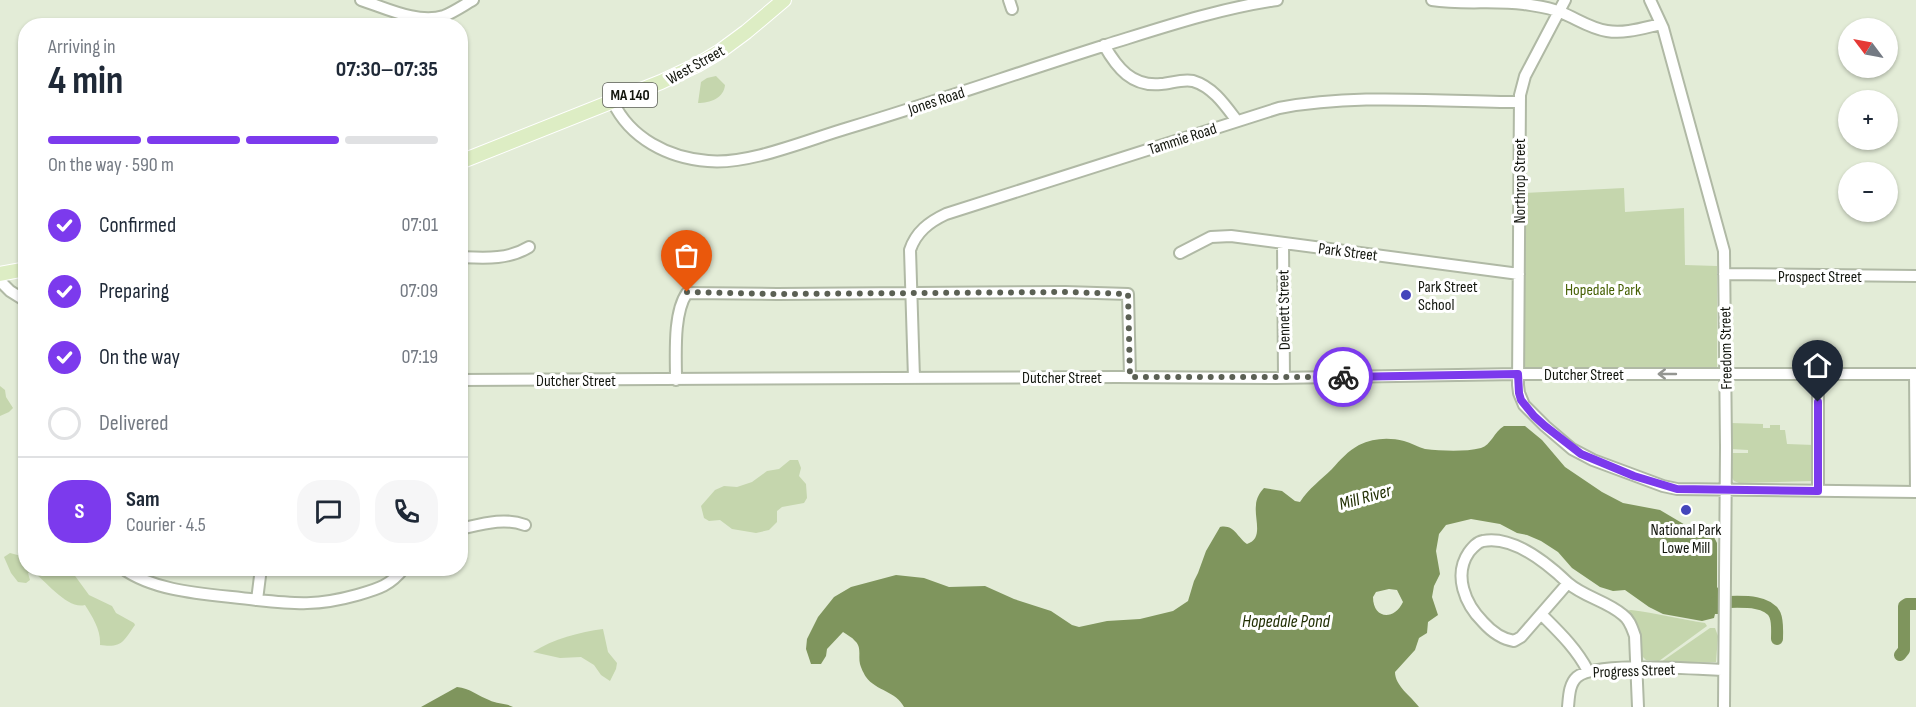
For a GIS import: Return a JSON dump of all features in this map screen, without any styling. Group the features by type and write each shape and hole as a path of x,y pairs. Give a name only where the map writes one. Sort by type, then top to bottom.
{"main road":[{"name":"West Street","path":"468,159 661,82 697,65 746,32 784,0"},
{"path":"0,274 18,271"}],"street":[{"path":"361,0 416,17 432,18 446,15 474,0"},
{"name":"Jones Road","path":"612,102 630,128 665,151 709,161 744,160 1207,13 1277,0"},
{"path":"1432,0 1523,4 1559,11 1587,26 1609,32 1661,24"},
{"name":"Northrop Street","path":"1565,0 1525,76 1521,89 1518,374 1519,393 1524,405 1545,426 1581,454 1663,486 1677,489 1916,492"},
{"name":"Freedom Street","path":"1650,0 1661,24 1724,251 1724,707"},
{"path":"1104,45 1118,67 1131,78 1155,85 1183,80 1200,84 1214,93 1237,121"},
{"name":"Tammie Road","path":"914,378 911,247 920,232 938,217 1279,108 1349,100 1520,102"},
{"name":"Park Street","path":"1180,254 1221,235 1519,274"},
{"name":"Dennett Street","path":"1283,243 1284,378"},
{"path":"468,257 504,257 529,247"},
{"name":"Prospect Street","path":"1724,274 1916,276"},
{"path":"0,281 18,296"},
{"path":"676,380 681,301 687,292 1128,294 1130,377"},
{"path":"1916,374 1916,492"},
{"name":"Dutcher Street","path":"468,380 1916,374"},
{"path":"1818,375 1818,491"},
{"path":"468,528 504,521 525,525"},
{"path":"1568,583 1521,637 1514,641 1504,638 1487,626 1470,605 1462,588 1462,570 1464,562 1478,542 1485,540 1505,543 1543,561 1580,592 1624,615 1635,636 1638,707"},
{"path":"135,576 145,582 165,588 300,604 336,601 381,588 397,576"},
{"path":"256,600 260,576"},
{"path":"1540,614 1571,644 1588,671"},
{"name":"Progress Street","path":"1568,707 1572,683 1575,678 1588,671 1617,668 1724,670"}],"green space":[{"path":"716,76 725,85 722,93 712,101 698,103 701,82"},
{"name":"Hopedale Park","path":"1624,188 1625,212 1684,208 1685,265 1717,266 1717,369 1523,369 1523,193"},
{"path":"0,386 5,390 6,397 13,408 0,416"},
{"path":"1731,423 1763,424 1763,428 1780,425 1780,430 1785,430 1787,444 1814,445 1813,481 1739,483 1734,481 1731,476 1731,453 1748,453 1748,450 1731,449"},
{"path":"790,460 798,460 801,468 799,476 806,484 807,498 804,503 782,507 777,511 777,522 769,530 756,533 732,529 720,520 709,521 704,518 701,506 715,490 724,486 737,487 752,482 767,471 779,469"},
{"path":"10,553 18,555 18,576 29,576 30,580 26,583 18,582 4,557"},
{"path":"37,576 75,576 89,595 112,606 116,613 135,625 128,636 118,644 100,645 98,629 85,605 72,603 57,594"},
{"path":"1631,610 1705,623 1707,626 1659,661 1646,660 1641,655 1625,611"},
{"path":"1710,628 1715,628 1718,636 1716,662 1661,662"},
{"path":"603,629 608,652 617,663 610,681 601,675 594,665 581,657 560,658 533,652 567,637"}],"water":[{"name":"Hopedale Pond","path":"1504,426 1525,426 1542,440 1565,467 1623,503 1660,510 1687,526 1711,531 1717,543 1717,587 1729,614 1715,614 1714,618 1702,621 1663,614 1625,590 1613,591 1600,587 1572,568 1558,552 1541,541 1517,533 1500,524 1471,519 1446,525 1439,534 1436,551 1440,574 1432,597 1438,615 1428,622 1427,633 1419,638 1415,650 1395,672 1400,686 1419,707 904,707 896,698 870,682 860,664 857,643 843,632 827,649 821,664 811,664 806,649 807,639 818,617 834,597 851,587 896,575 924,578 949,587 985,586 1014,599 1051,611 1079,627 1107,621 1140,619 1173,611 1188,601 1206,551 1220,527 1229,527 1247,544 1255,538 1257,533 1256,503 1264,488 1282,491 1300,502 1344,456 1364,443 1393,439 1425,449 1468,450 1481,448","holes":["1397,590 1403,602 1395,612 1385,615 1376,610 1373,597 1376,592"]},
{"path":"457,687 470,690 492,701 513,707 421,707"}],"waterway":[{"name":"Mill River","path":"1716,602 1757,603 1771,609 1777,624 1777,639"},
{"name":"Mill River","path":"1900,655 1904,650 1904,606 1915,604"}],"way so far":[{"path":"687,292 1128,294 1130,377 1343,377"}],"place":[{"name":"Park Street School","path":"1406,295"},
{"name":"National Park Lowe Mill","path":"1686,510"}],"route":[{"path":"1343,377 1518,374 1519,393 1524,405 1572,449 1634,476 1677,489 1818,491 1818,402"}]}
